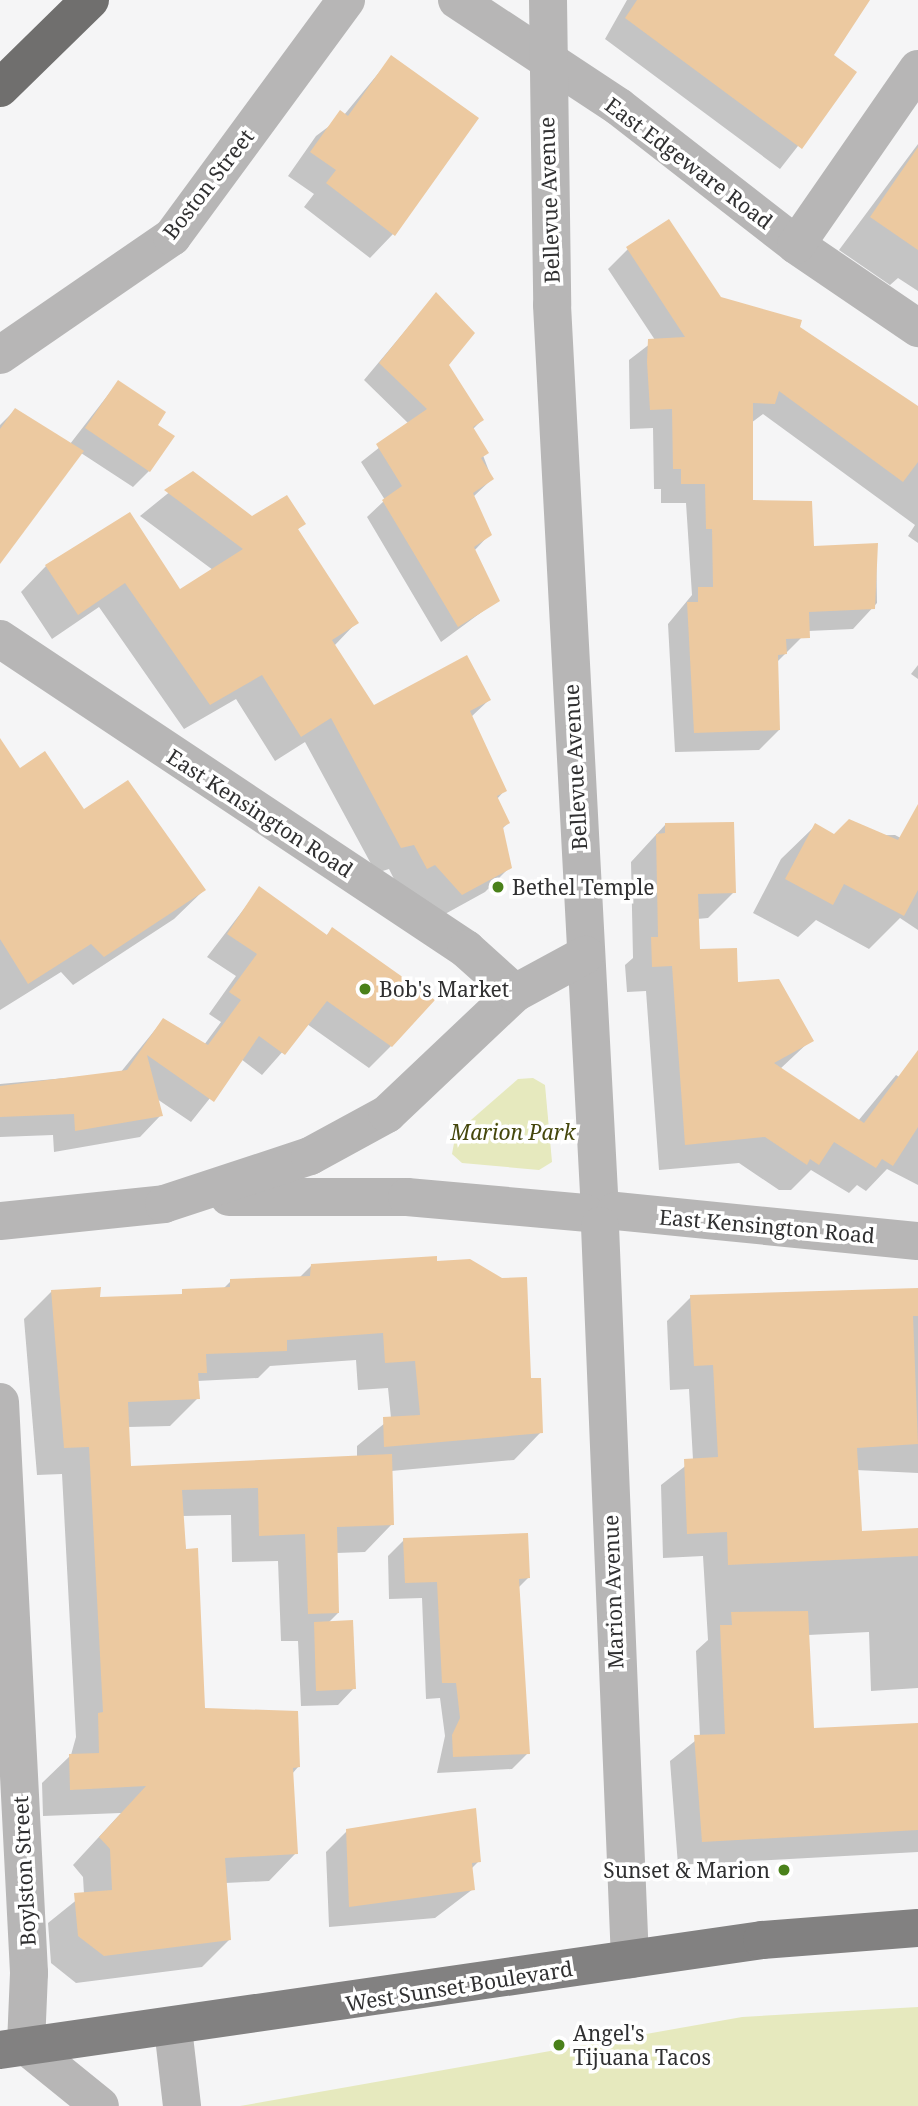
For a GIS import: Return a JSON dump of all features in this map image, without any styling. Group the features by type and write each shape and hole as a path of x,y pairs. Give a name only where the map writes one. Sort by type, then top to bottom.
{"highway":[{"path":"0,88 90,0"}],"main road":[{"name":"West Sunset Boulevard","path":"13,2048 173,2028 629,1959 824,1933 918,1928"}],"street":[{"name":"Boston Street","path":"0,355 172,237 346,0"},
{"name":"East Edgeware Road","path":"457,0 619,107 796,245 918,328"},
{"name":"Bellevue Avenue","path":"548,0 552,304 585,955"},
{"path":"796,245 918,69"},
{"name":"East Kensington Road","path":"0,639 466,949 515,993"},
{"path":"0,1221 164,1204 310,1156 387,1114 515,993 585,955"},
{"name":"Marion Avenue","path":"585,955 600,1211 629,1959"},
{"name":"East Kensington Road","path":"164,1204 279,1194 407,1197 600,1211 918,1241"},
{"name":"Boylston Street","path":"0,1402 4,1602 29,1973 13,2048"},
{"path":"173,2028 182,2106"},
{"path":"13,2048 100,2106"}],"green space":[{"name":"Marion Park","path":"533,1078 545,1085 552,1162 539,1170 462,1163 452,1154 456,1133 518,1079"},
{"path":"918,2007 918,2106 240,2106 742,2017"}],"building":[{"path":"637,0 870,0 834,55 857,72 802,149 625,18"},
{"path":"391,55 479,118 395,236 326,183 336,170 310,152 340,110 348,116"},
{"path":"918,147 918,250 870,217"},
{"path":"669,219 721,297 802,320 800,327 918,406 918,462 903,482 779,391 775,404 753,403 753,500 812,501 814,546 878,543 875,609 809,612 810,638 786,639 787,654 778,655 780,730 694,733 687,602 698,602 698,587 713,587 712,529 706,529 705,484 681,484 681,469 673,469 672,409 650,410 648,339 685,337 626,247"},
{"path":"436,292 475,333 449,365 484,420 473,427 489,453 481,458 494,479 473,493 492,535 474,547 500,601 458,627 382,500 402,486 376,444 427,409 379,363"},
{"path":"118,380 166,412 158,425 175,436 150,472 85,428"},
{"path":"15,408 84,451 0,564 0,429"},
{"path":"193,471 252,516 287,495 306,524 298,529 359,623 332,640 374,705 467,655 491,700 470,711 507,791 497,796 510,823 503,827 512,868 462,895 435,865 427,869 414,845 401,848 331,718 301,737 262,675 210,705 125,583 78,615 45,565 130,512 180,589 243,549 164,490"},
{"path":"0,738 20,768 45,751 84,809 128,780 206,890 104,957 91,944 28,984 0,939"},
{"path":"918,804 918,890 904,916 844,884 833,905 785,879 815,823 834,834 849,819 898,840"},
{"path":"734,822 736,893 698,894 700,949 737,948 738,982 779,979 814,1041 774,1063 864,1123 918,1050 918,1127 893,1166 882,1159 876,1168 834,1142 819,1165 810,1159 807,1165 765,1137 685,1145 672,966 652,967 651,937 658,937 656,834 665,833 665,823"},
{"path":"259,886 327,935 332,927 435,1000 392,1047 327,1001 285,1055 259,1036 214,1102 147,1055 163,1116 75,1131 74,1114 0,1117 0,1086 127,1070 163,1018 208,1045 241,1000 229,992 257,954 227,934"},
{"path":"437,1256 437,1261 470,1259 502,1278 527,1277 531,1378 541,1378 543,1433 384,1447 383,1417 420,1415 415,1361 385,1363 383,1333 287,1340 287,1351 206,1354 207,1373 198,1373 200,1399 128,1402 131,1466 392,1454 394,1525 337,1527 339,1613 308,1614 305,1534 259,1536 258,1488 182,1490 186,1549 198,1548 205,1708 298,1711 300,1767 293,1768 298,1854 225,1858 231,1940 104,1956 78,1936 74,1893 112,1890 110,1849 99,1837 146,1786 70,1790 69,1754 99,1753 98,1713 103,1712 89,1447 64,1448 51,1290 101,1287 100,1297 182,1294 182,1289 230,1287 230,1279 310,1276 311,1264"},
{"path":"918,1288 918,1316 913,1316 918,1444 857,1448 862,1531 918,1528 918,1556 728,1565 727,1532 687,1534 684,1459 718,1457 713,1365 694,1366 690,1295"},
{"path":"528,1533 530,1578 519,1579 530,1754 453,1757 452,1735 460,1718 456,1683 442,1683 437,1582 405,1583 403,1538"},
{"path":"808,1611 814,1728 918,1723 918,1830 702,1842 694,1735 725,1734 720,1625 732,1625 731,1612"},
{"path":"353,1620 356,1689 316,1691 314,1622"},
{"path":"476,1808 481,1862 472,1863 475,1890 349,1907 346,1829"}],"place":[{"name":"Bethel Temple","path":"498,887"},
{"name":"Bob's Market","path":"365,989"},
{"name":"Sunset & Marion","path":"784,1870"},
{"name":"Angel's Tijuana Tacos","path":"559,2045"}]}
